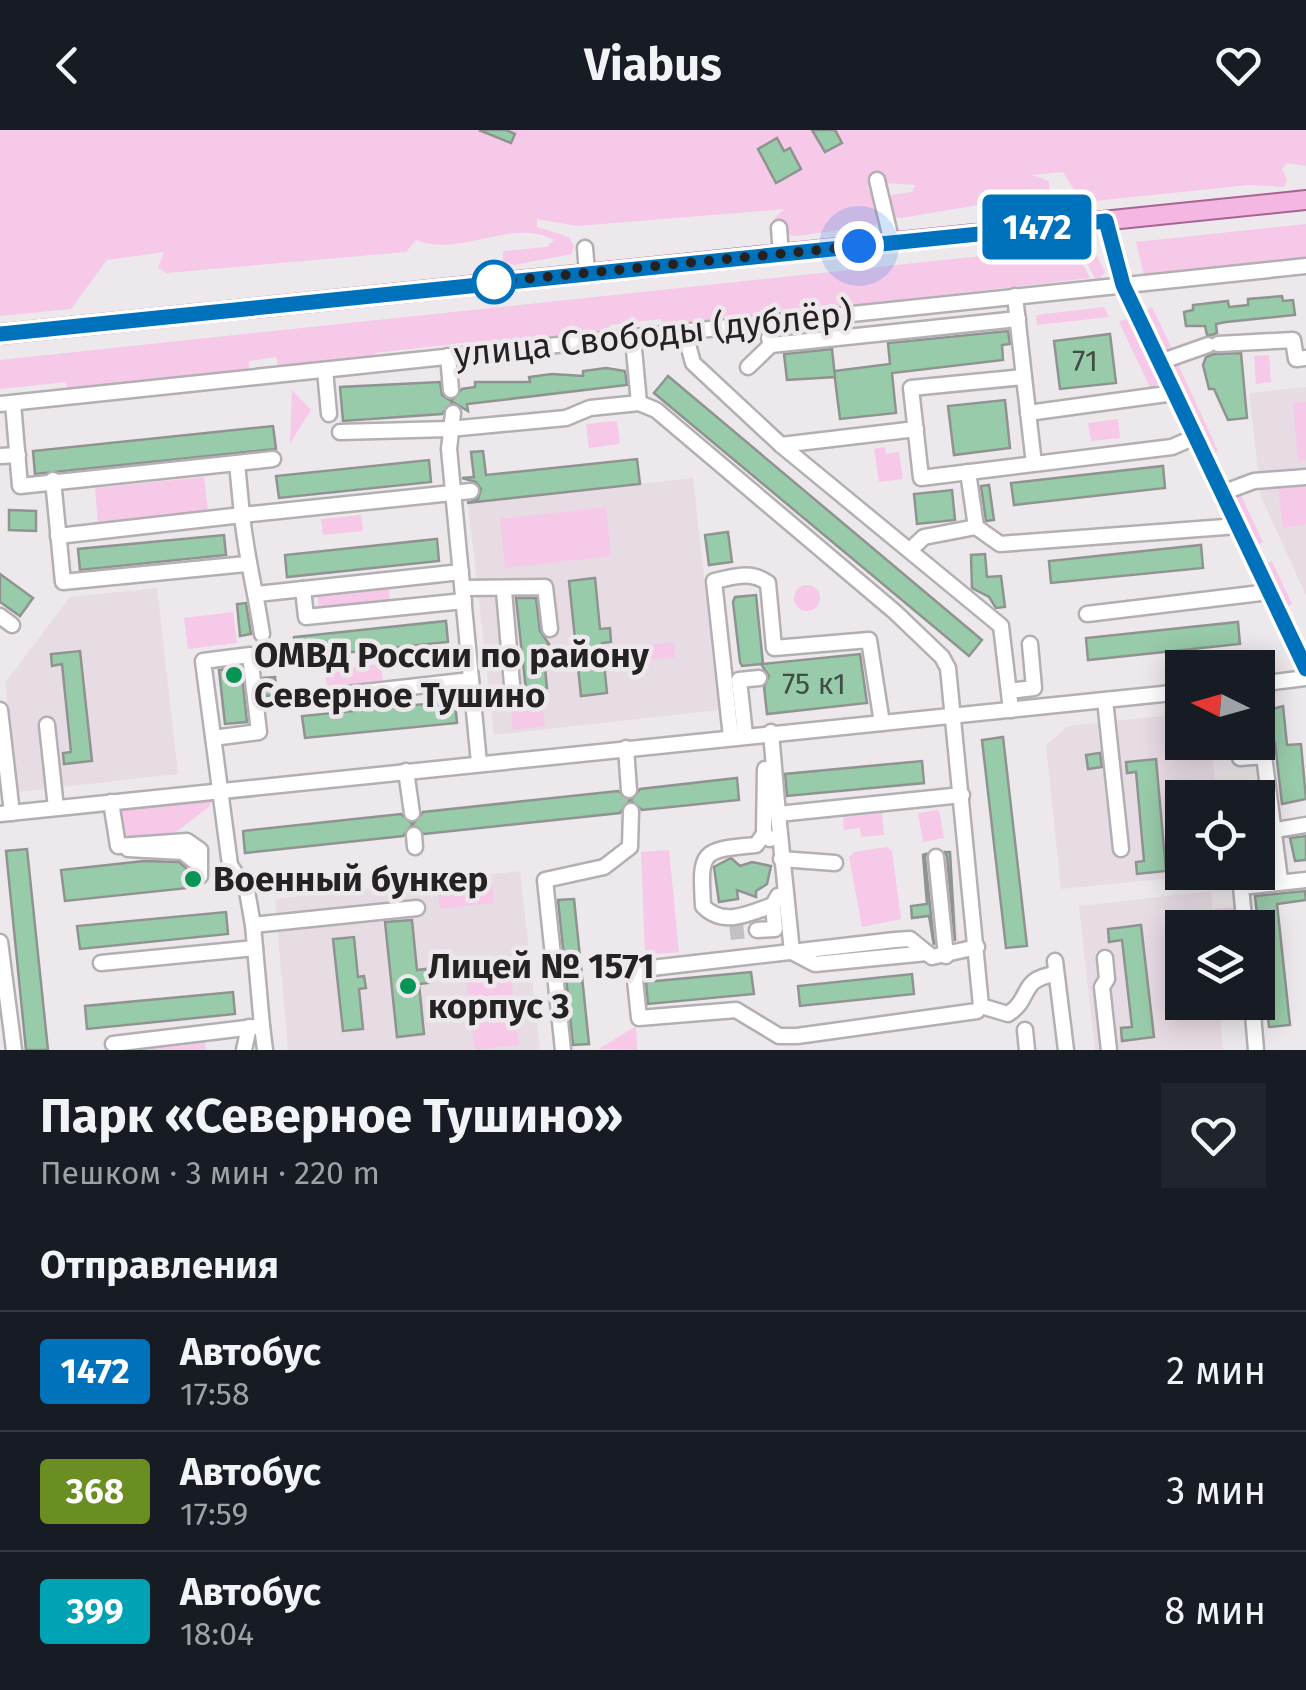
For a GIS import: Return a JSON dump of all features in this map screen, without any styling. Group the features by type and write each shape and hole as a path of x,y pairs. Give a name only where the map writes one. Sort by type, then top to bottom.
{"main road":[{"path":"0,334 1306,200"}],"street":[{"path":"876,180 892,243"},
{"path":"1106,221 1123,285 1306,669"},
{"path":"779,228 781,254"},
{"path":"585,248 587,272"},
{"name":"улица Свободы (дублёр)","path":"6,403 1306,266"},
{"path":"1015,296 1034,464"},
{"path":"948,303 951,326"},
{"path":"856,311 859,336"},
{"path":"748,368 771,344 1018,319"},
{"path":"766,324 771,344"},
{"path":"685,333 693,363 781,445 1001,626 1011,710"},
{"path":"1160,362 1213,345 1281,338 1293,340 1296,360 1306,358"},
{"path":"632,339 638,403"},
{"path":"448,356 451,390"},
{"path":"325,370 329,414"},
{"path":"1024,377 911,388 922,478 1172,448 1195,437"},
{"path":"1028,413 1174,393"},
{"path":"6,403 18,455 20,486 273,459"},
{"path":"340,432 450,429 566,418 590,408 638,403 656,410 942,656 954,716 981,1006"},
{"path":"453,413 450,429 454,492 480,763"},
{"path":"781,445 916,429"},
{"path":"0,456 18,455"},
{"path":"237,463 246,564 256,594 262,634"},
{"path":"968,472 976,527"},
{"path":"1222,492 1254,481 1306,476"},
{"path":"53,480 63,582 246,564"},
{"path":"58,536 471,491"},
{"path":"910,550 924,536 976,527 1000,544 1238,526"},
{"path":"738,736 714,581 756,574 768,583 774,648 870,640 882,723"},
{"path":"302,589 306,617 462,587"},
{"path":"256,594 302,589 462,587 504,591 545,587 550,630"},
{"path":"504,591 514,696"},
{"path":"1087,614 1270,592"},
{"path":"1009,690 1034,688 1030,644"},
{"path":"213,738 259,732 250,655 203,661 219,791 230,864 247,891 255,948 255,1026 265,1050"},
{"path":"738,736 739,680 759,678"},
{"path":"1275,682 1306,678"},
{"path":"294,700 471,680"},
{"path":"0,710 6,813 1165,694"},
{"path":"1106,700 1121,849"},
{"path":"47,726 56,808"},
{"path":"766,733 792,952"},
{"path":"766,733 764,834 756,845 717,848 705,855 703,906 714,918 726,919 772,905 778,896 786,895"},
{"path":"626,748 629,790"},
{"path":"406,771 412,813"},
{"path":"778,814 962,795"},
{"path":"112,802 118,846"},
{"path":"563,1050 545,880 604,867 630,847 631,812"},
{"path":"1275,831 1306,825"},
{"path":"764,834 780,852 834,862"},
{"path":"1275,839 1280,880"},
{"path":"118,846 187,842 200,850 200,876"},
{"path":"118,846 146,853 183,852 193,860"},
{"path":"936,856 946,956"},
{"path":"1243,910 1241,886 1306,880"},
{"path":"757,930 775,928 772,905"},
{"path":"252,925 417,908"},
{"path":"977,947 946,956 928,954 910,940 634,970 639,1018 736,1010 779,1036 797,1036 938,1020 970,1013 981,1006 1008,1014 1018,1008 1027,985 1056,968 1066,1050"},
{"path":"0,942 14,1050"},
{"path":"101,963 255,948"},
{"path":"1105,958 1107,979 1102,987 1109,1050"},
{"path":"1254,1020 1256,1050"},
{"path":"113,1044 255,1026"},
{"path":"244,1050 255,1026"},
{"path":"1025,1030 1028,1050"}],"shaded area":[{"path":"0,130 1306,130 1306,166 1287,163 1282,169 1287,180 1284,187 1249,185 1094,201 1080,200 1063,172 1032,175 1049,181 1050,201 1039,206 1013,199 901,218 886,216 891,195 912,192 915,185 873,182 868,187 879,215 876,225 797,236 777,233 775,217 785,209 577,226 537,219 537,227 569,237 574,246 572,254 514,265 503,261 503,251 547,247 554,240 521,233 451,244 416,240 406,252 167,273 158,268 164,252 107,260 71,309 0,316"},
{"path":"1306,224 1306,258 1144,275 1136,242"},
{"path":"1091,245 1105,272 1097,282 1081,252 1082,246"},
{"path":"1066,247 1076,250 1090,278 663,327 661,319 610,325 610,332 473,348 472,342 375,353 375,358 278,366 276,357 249,361 249,370 67,389 66,382 0,389 0,360"},
{"path":"1104,307 1109,317 1037,325 1036,315"},
{"path":"1152,307 1173,351 1164,355 1144,311"},
{"path":"1128,318 1159,381 1152,391 1119,322"},
{"path":"1269,355 1271,382 1256,384 1254,356"},
{"path":"1177,362 1218,451 1210,455 1169,365"},
{"path":"1306,387 1306,595 1261,497 1249,393"},
{"path":"292,390 311,410 290,443"},
{"path":"1306,402 1306,460 1298,461 1293,403"},
{"path":"1118,419 1120,438 1091,441 1088,423"},
{"path":"617,421 620,444 589,448 586,424"},
{"path":"885,447 886,454 899,452 903,479 879,482 874,449"},
{"path":"204,477 208,511 98,522 95,488"},
{"path":"693,478 719,710 494,735 468,503"},
{"path":"1306,483 1306,524 1283,528 1278,487"},
{"path":"1239,491 1263,542 1256,546 1230,495"},
{"path":"606,507 611,556 505,568 500,519"},
{"path":"361,515 363,531 323,535 321,519"},
{"path":"1272,561 1292,604 1283,609 1263,565"},
{"path":"807,585 816,589 820,598 816,607 807,611 798,607 794,598 798,589"},
{"path":"157,588 178,774 18,792 5,683 70,597"},
{"path":"389,589 390,603 319,611 318,597"},
{"path":"233,612 237,643 188,649 184,618"},
{"path":"674,642 675,658 645,659 644,650 636,650 635,646"},
{"path":"381,664 383,683 327,689 325,670"},
{"path":"543,708 545,726 513,730 511,711"},
{"path":"1165,716 1165,760 1213,760 1215,780 1165,780 1165,879 1061,889 1046,745 1068,726"},
{"path":"211,801 210,806 176,832 131,839 122,833 122,810"},
{"path":"939,810 944,838 923,842 918,813"},
{"path":"882,813 884,835 861,837 860,828 844,830 843,817"},
{"path":"887,847 892,851 901,919 862,927 849,857 854,852"},
{"path":"669,850 679,952 645,955 641,852"},
{"path":"950,852 959,946 932,949 923,855"},
{"name":"Лицей № 1571 корпус 3","path":"520,871 540,1050 288,1050 275,899"},
{"path":"491,876 494,903 440,909 437,882"},
{"path":"1211,891 1213,910 1165,910 1165,1020 1220,1020 1223,1049 1095,1050 1079,906"},
{"path":"509,958 519,1045 475,1050 464,963"},
{"path":"636,1026 637,1050 599,1049"},
{"path":"205,1039 206,1050 138,1050 138,1046"}],"building":[{"path":"479,130 506,130 515,134 511,143"},
{"path":"812,130 835,130 842,143 825,152"},
{"path":"777,138 784,151 790,148 801,169 776,183 758,149"},
{"path":"1282,296 1283,301 1293,300 1295,315 1216,324 1217,333 1212,335 1207,335 1205,326 1186,326 1184,312 1193,310 1193,305 1228,301 1229,307 1248,305 1248,299"},
{"path":"1008,331 1010,344 1002,345 1003,360 892,373 896,413 840,419 834,371 890,364 888,343"},
{"path":"1110,334 1116,383 1060,389 1054,341"},
{"path":"832,349 835,377 787,380 784,354"},
{"path":"1241,353 1247,418 1228,420 1214,389 1209,389 1203,365 1206,357 1214,354"},
{"path":"583,371 625,371 627,385 467,404 468,411 453,402 442,414 343,421 340,387 440,382 442,395 451,401 462,389 475,387 475,382 530,382 529,377 583,376"},
{"path":"668,376 982,640 969,656 654,393"},
{"path":"1005,400 1010,448 954,455 948,406"},
{"path":"273,426 276,449 35,474 33,451"},
{"path":"483,451 486,475 637,459 640,484 467,503 478,499 481,489 476,482 462,478 474,477 471,452"},
{"path":"429,460 431,482 279,498 276,476"},
{"path":"1163,466 1165,488 1014,505 1011,483"},
{"path":"989,485 994,520 986,521 981,486"},
{"path":"952,490 955,520 917,524 914,494"},
{"path":"9,510 36,511 36,531 9,530"},
{"path":"728,532 732,562 709,565 705,535"},
{"path":"224,535 226,555 80,570 78,549"},
{"path":"437,539 439,561 287,577 285,555"},
{"path":"1201,545 1203,568 1051,583 1049,561"},
{"path":"985,554 987,577 1001,576 1005,607 996,608 989,597 972,588 971,555"},
{"path":"0,574 33,598 20,616 0,602"},
{"path":"595,578 600,629 610,628 611,642 602,643 607,693 581,696 569,581"},
{"path":"756,595 763,664 860,654 867,703 767,714 764,687 769,676 761,664 742,666 740,662 733,602 735,597"},
{"path":"516,598 536,598 540,631 549,644 543,648 547,688 526,690"},
{"path":"246,603 251,634 240,636 237,604"},
{"path":"446,621 448,642 296,658 294,637"},
{"path":"1238,622 1240,644 1088,660 1086,638"},
{"path":"80,651 92,761 64,764 63,753 71,752 62,664 52,666 51,654"},
{"path":"241,667 247,722 225,724 219,670"},
{"path":"275,677 277,695 265,696 263,678"},
{"path":"455,701 457,723 305,738 302,716"},
{"path":"1283,706 1287,745 1301,744 1306,799 1282,804 1275,743 1275,708"},
{"path":"1003,737 1027,946 1006,948 982,740"},
{"path":"1100,753 1102,767 1088,769 1086,755"},
{"path":"1156,759 1165,871 1137,874 1136,862 1144,861 1136,772 1127,773 1126,762"},
{"path":"922,761 924,783 787,796 785,774"},
{"path":"737,778 739,800 642,810 630,800 620,813 424,834 412,825 403,836 245,853 243,831 401,814 413,824 423,812 618,791 631,800 640,789"},
{"path":"1306,836 1306,860 1295,861 1290,838"},
{"path":"27,849 48,1050 26,1050 6,851"},
{"path":"945,852 950,852 955,941 947,856"},
{"path":"926,854 934,945 929,916 912,918 911,906 927,904 923,855"},
{"path":"731,858 740,866 752,862 771,866 767,884 756,891 756,897 737,890 738,899 719,902 714,867"},
{"path":"144,861 179,862 186,868 188,888 65,901 61,870"},
{"path":"1305,891 1306,900 1277,904 1290,1025 1269,1027 1268,1020 1275,1020 1275,910 1256,910 1255,896"},
{"path":"574,899 589,1044 573,1045 558,900"},
{"path":"226,912 228,934 80,949 77,926"},
{"path":"412,920 417,970 426,969 428,983 419,984 424,1034 397,1037 385,922"},
{"path":"1141,925 1154,1037 1122,1041 1121,1028 1132,1027 1122,940 1109,942 1108,929"},
{"path":"354,937 358,977 364,976 366,988 359,989 363,1029 343,1031 333,939"},
{"path":"751,972 754,994 648,1004 646,982"},
{"path":"912,974 914,994 800,1006 798,986"},
{"path":"233,992 235,1014 87,1029 85,1006"}],"tunnel":[{"path":"730,933 757,930"}],"bus line":[{"name":"1472","path":"0,334 1106,221 1123,285 1306,669"}],"place":[{"name":"ОМВД России по району Северное Тушино","path":"234,675"},
{"name":"Военный бункер","path":"193,879"},
{"name":"Лицей № 1571 корпус 3","path":"408,986"}],"route":[{"path":"494,282 859,246"}]}
